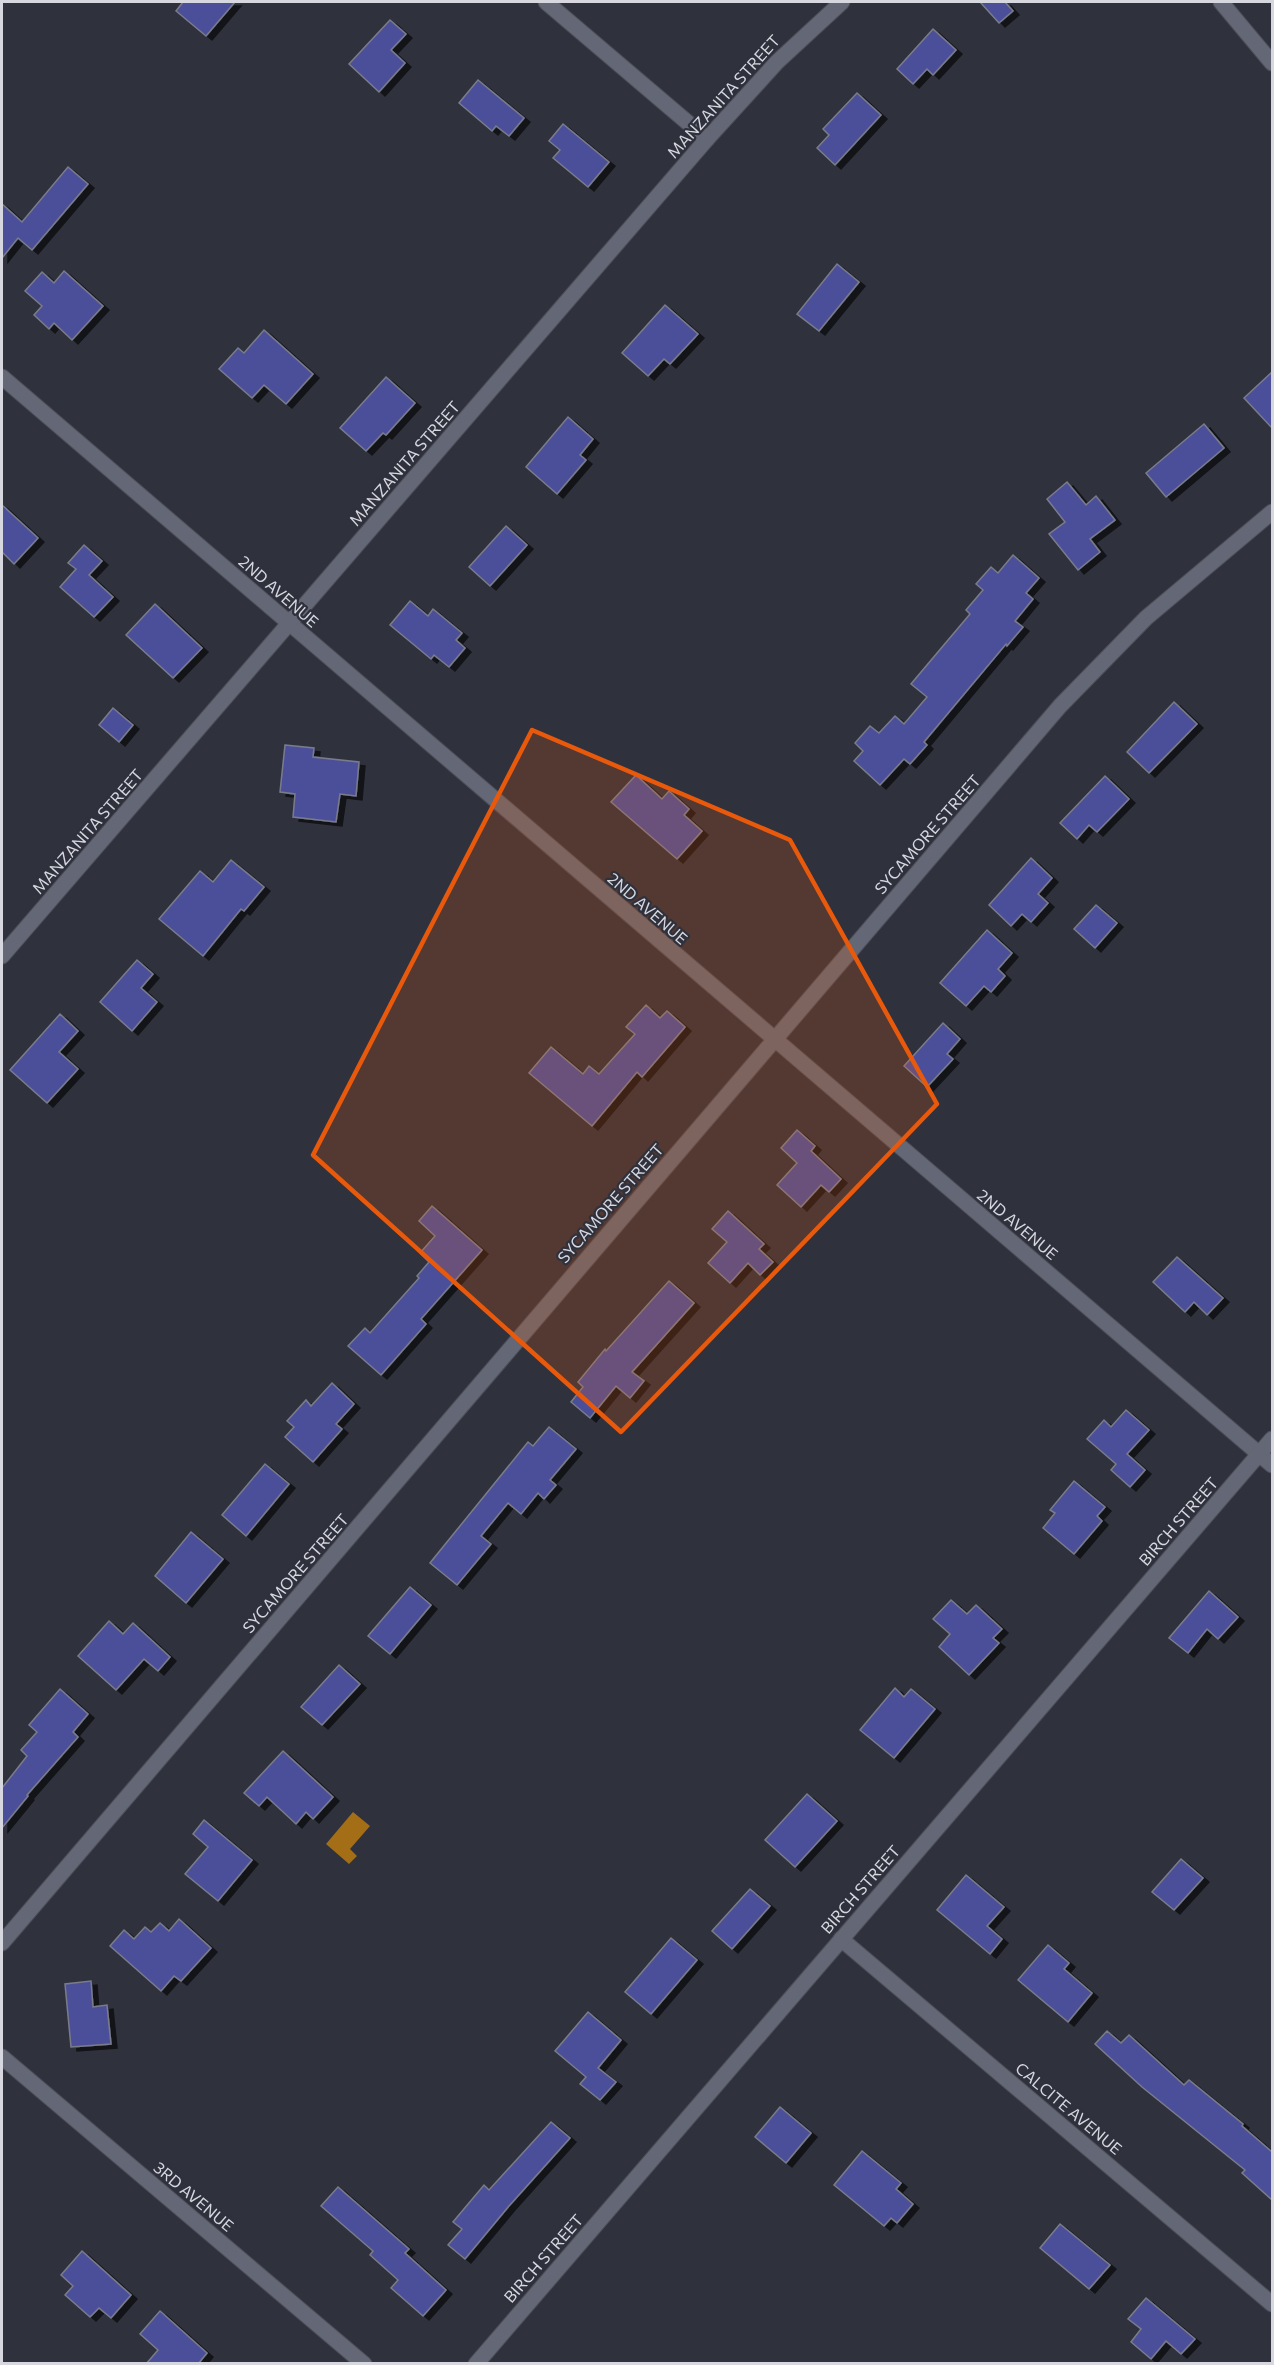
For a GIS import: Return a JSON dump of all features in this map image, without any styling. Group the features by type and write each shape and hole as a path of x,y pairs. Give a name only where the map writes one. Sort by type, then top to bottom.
{"street":[{"path":"546,2 707,139"},
{"name":"MANZANITA STREET","path":"2,956 707,139 777,62 842,2"},
{"path":"1221,2 1272,63"},
{"name":"2ND AVENUE","path":"2,377 1272,1465"},
{"name":"SYCAMORE STREET","path":"2,1943 1087,676 1146,618 1272,512"},
{"name":"BIRCH STREET","path":"476,2364 1272,1439"},
{"name":"CALCITE AVENUE","path":"841,1939 1272,2304"},
{"name":"3RD AVENUE","path":"2,2057 364,2364"}],"highlighted area":[{"path":"532,730 790,840 937,1104 621,1432 313,1155"}],"shaded area":[{"path":"353,1812 370,1826 350,1849 357,1856 349,1864 326,1844"}],"building":[{"path":"183,2 235,2 206,36 176,11"},
{"path":"980,2 1005,2 1013,11 999,23"},
{"path":"390,20 406,34 391,50 405,63 379,92 349,64"},
{"path":"933,29 956,50 933,75 927,69 913,84 897,69"},
{"path":"478,80 524,118 509,136 496,126 492,131 459,103"},
{"path":"857,93 881,115 835,165 817,148 829,135 823,129"},
{"path":"563,124 609,162 588,187 553,158 560,150 549,141"},
{"path":"68,167 88,184 32,250 18,238 2,258 2,204 22,222"},
{"path":"837,264 859,282 819,331 797,314"},
{"path":"64,271 103,306 72,340 54,323 49,329 34,315 42,306 25,291 42,272 54,283"},
{"path":"665,305 698,334 670,364 664,359 648,376 622,353"},
{"path":"264,330 313,374 286,404 264,385 252,398 219,369 238,348 244,353"},
{"path":"1272,372 1272,428 1244,398"},
{"path":"386,377 415,403 386,435 383,433 366,451 340,428"},
{"path":"568,417 593,439 580,455 586,460 557,494 526,467"},
{"path":"1204,424 1224,448 1166,497 1146,473"},
{"path":"1067,482 1086,505 1096,496 1115,520 1090,539 1100,552 1078,570 1049,534 1065,522 1047,499"},
{"path":"2,505 38,538 14,564 2,552"},
{"path":"506,526 527,545 490,586 469,567"},
{"path":"84,545 102,561 89,575 113,597 94,617 60,587 76,569 68,563"},
{"path":"1013,555 1039,578 1026,593 1033,599 1015,621 1023,627 924,742 927,745 910,764 904,759 880,785 854,761 863,751 855,743 870,726 879,733 895,716 904,724 927,697 911,684 970,614 966,610 983,590 976,584 991,567 998,573"},
{"path":"410,601 428,616 433,609 462,633 456,640 465,648 449,667 434,655 431,659 390,625"},
{"path":"155,604 202,648 173,678 126,635"},
{"path":"1174,702 1197,724 1149,773 1127,752"},
{"path":"113,708 133,725 119,742 99,725"},
{"path":"285,745 314,748 313,757 359,762 356,796 340,794 336,822 293,817 295,794 280,792"},
{"path":"636,775 662,799 669,791 689,809 684,815 702,831 677,859 611,802"},
{"path":"1105,776 1129,799 1097,832 1089,825 1077,839 1060,823"},
{"path":"1031,858 1052,878 1038,894 1048,903 1031,922 1022,914 1011,926 989,905"},
{"path":"231,860 264,887 244,911 241,909 203,956 159,919 200,871 213,882"},
{"path":"1096,905 1117,923 1095,948 1074,929"},
{"path":"987,930 1012,953 998,969 1005,976 991,992 984,986 966,1006 940,983"},
{"path":"137,960 153,974 141,988 157,1002 132,1031 100,1002"},
{"path":"646,1005 660,1018 667,1011 685,1027 642,1077 637,1072 592,1126 529,1073 551,1047 583,1074 589,1066 599,1074 635,1034 626,1027"},
{"path":"60,1014 78,1031 59,1052 78,1069 47,1103 10,1070"},
{"path":"943,1023 960,1039 947,1054 953,1059 927,1087 904,1066"},
{"path":"797,1130 815,1146 811,1151 841,1179 829,1192 821,1185 801,1207 777,1185 797,1163 781,1148"},
{"path":"432,1206 482,1250 421,1319 426,1324 381,1375 348,1346 365,1328 370,1333 419,1278 417,1276 429,1262 420,1253 435,1236 419,1221"},
{"path":"728,1211 764,1244 759,1249 773,1262 760,1275 748,1263 730,1283 708,1263 727,1242 712,1229"},
{"path":"1177,1257 1223,1298 1207,1315 1194,1302 1185,1312 1153,1282"},
{"path":"669,1281 694,1303 632,1372 644,1381 630,1398 616,1386 590,1418 571,1402 583,1387 578,1382 605,1349 606,1351"},
{"path":"332,1383 354,1404 336,1424 342,1429 313,1462 285,1437 294,1427 287,1421 306,1400 311,1406"},
{"path":"1126,1410 1149,1430 1127,1454 1145,1470 1130,1487 1111,1470 1116,1464 1087,1439 1104,1420 1111,1427"},
{"path":"549,1427 576,1449 550,1480 556,1485 544,1499 538,1493 521,1514 508,1503 481,1536 491,1544 457,1585 430,1563 528,1442 533,1446"},
{"path":"265,1464 289,1484 246,1536 222,1515"},
{"path":"1074,1481 1105,1507 1097,1516 1102,1521 1074,1554 1043,1528 1055,1513 1050,1510"},
{"path":"191,1532 223,1559 186,1603 155,1576"},
{"path":"410,1587 431,1605 390,1654 368,1636"},
{"path":"1209,1591 1238,1617 1218,1639 1207,1629 1188,1653 1169,1638"},
{"path":"951,1600 967,1614 976,1605 1002,1629 993,1638 999,1643 969,1675 939,1647 950,1634 933,1619"},
{"path":"109,1621 123,1634 133,1623 170,1657 158,1671 144,1659 116,1690 78,1656"},
{"path":"339,1665 360,1684 322,1725 301,1707"},
{"path":"895,1688 904,1697 911,1689 935,1709 894,1758 860,1730"},
{"path":"60,1689 88,1714 73,1732 78,1737 27,1795 2,1828 2,1788 27,1756 21,1750 37,1732 29,1725"},
{"path":"283,1751 333,1797 313,1819 306,1812 296,1824 267,1797 259,1806 244,1793"},
{"path":"807,1794 837,1821 795,1867 765,1840"},
{"path":"204,1820 252,1860 218,1901 185,1874 208,1847 193,1834"},
{"path":"1181,1859 1203,1878 1174,1910 1152,1892"},
{"path":"966,1875 1004,1907 987,1926 1002,1939 990,1954 937,1910"},
{"path":"750,1889 770,1906 732,1949 712,1931"},
{"path":"179,1919 211,1948 181,1981 174,1976 161,1991 110,1946 124,1930 134,1939 145,1927 151,1932 160,1923 169,1931"},
{"path":"671,1938 697,1960 651,2014 625,1992"},
{"path":"1048,1945 1069,1963 1064,1969 1092,1993 1068,2022 1018,1980"},
{"path":"91,1981 93,2007 107,2005 111,2044 71,2047 65,1984"},
{"path":"588,2012 621,2040 598,2068 616,2082 600,2100 580,2084 586,2077 555,2051"},
{"path":"1107,2031 1121,2043 1129,2035 1184,2085 1189,2080 1243,2124 1242,2126 1272,2152 1272,2200 1242,2173 1245,2170 1142,2087 1095,2044"},
{"path":"780,2107 811,2133 786,2163 755,2137"},
{"path":"551,2122 570,2138 465,2259 448,2245 462,2229 453,2222 484,2185 489,2190"},
{"path":"862,2151 901,2183 896,2189 913,2204 897,2223 891,2218 884,2226 834,2185"},
{"path":"338,2187 409,2249 405,2253 446,2290 423,2316 391,2288 398,2280 370,2255 373,2251 321,2206"},
{"path":"1060,2224 1110,2265 1089,2289 1040,2248"},
{"path":"82,2251 131,2295 111,2318 99,2308 90,2317 65,2295 73,2286 61,2275"},
{"path":"1146,2298 1195,2339 1181,2354 1166,2341 1151,2359 1131,2342 1141,2329 1128,2319"},
{"path":"160,2311 207,2353 198,2364 146,2364 158,2350 140,2334"}]}
